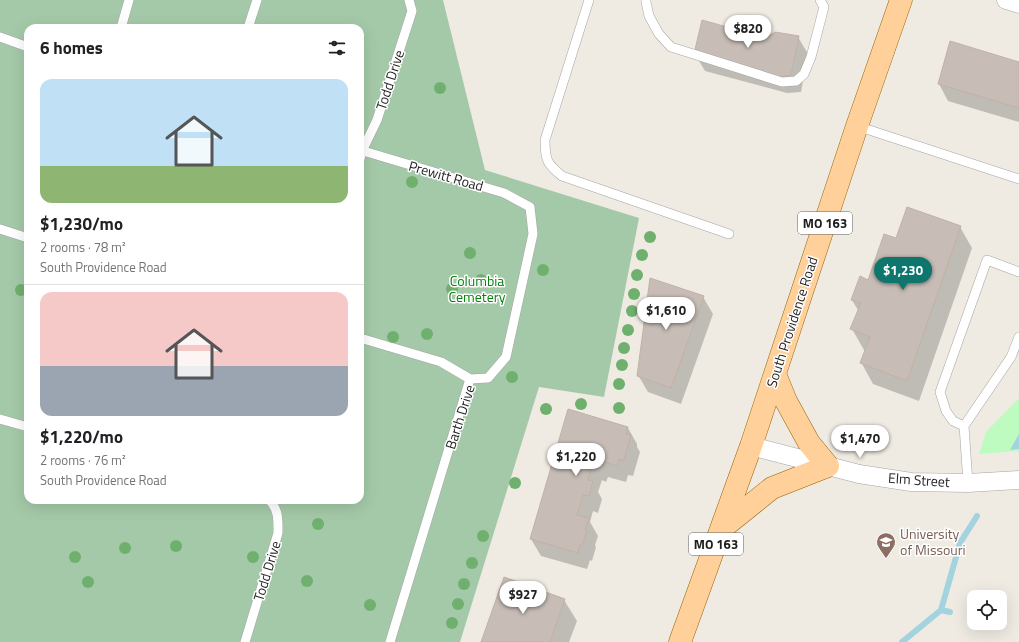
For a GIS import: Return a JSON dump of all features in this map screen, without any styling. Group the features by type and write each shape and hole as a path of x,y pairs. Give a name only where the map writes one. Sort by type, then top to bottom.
{"main road":[{"name":"South Providence Road","path":"680,642 751,446 857,126 901,0"},
{"path":"721,530 772,488 828,466 809,443 786,401 775,374"}],"street":[{"path":"1006,0 1019,4"},
{"name":"Elm Street","path":"751,446 859,474 911,482 968,483 1019,480"}],"lane":[{"path":"122,24 129,0"},
{"path":"249,24 257,0"},
{"name":"Todd Drive","path":"364,148 377,120 412,11 409,0"},
{"path":"589,0 545,140 545,154 552,168 562,176 729,234"},
{"path":"646,0 649,16 659,34 671,47 782,82 796,81 804,74 811,57 824,7 820,0"},
{"path":"0,37 24,46"},
{"path":"857,126 1019,179"},
{"name":"Prewitt Road","path":"364,155 504,193 530,207"},
{"name":"Barth Drive","path":"390,642 470,379 488,378 506,357 533,234 530,207"},
{"path":"0,229 24,237"},
{"path":"964,426 953,421 946,411 940,392 987,260 1019,272"},
{"path":"968,483 964,426 1011,357 1019,337"},
{"path":"364,339 441,362 470,379"},
{"path":"0,419 24,426"},
{"name":"Todd Drive","path":"245,642 278,533 278,517 273,504"}],"green space":[{"name":"Columbia Cemetery","path":"0,0 443,0 485,170 639,218 604,397 539,387 460,642 0,642"},
{"path":"1019,398 1019,451 979,454 986,432"}],"water":[{"path":"1019,434 1019,449 1010,450"}],"building":[{"path":"702,20 766,38 775,32 799,36 791,75 777,77 694,54"},
{"path":"950,41 1019,62 1019,108 938,84"},
{"path":"907,207 961,226 907,381 860,363 870,337 850,329 861,303 851,300 860,276 868,280 884,234 896,238"},
{"path":"650,278 704,296 671,388 637,376"},
{"path":"568,409 628,427 626,434 631,435 624,460 619,459 617,466 599,460 597,466 592,464 588,480 593,481 589,496 583,495 577,515 589,518 585,529 587,530 583,544 580,544 578,553 530,539"},
{"path":"504,577 565,599 550,642 481,642"}],"waterway":[{"path":"902,642 941,610 960,543 977,516"},
{"path":"941,610 950,612"}],"place":[{"name":"University of Missouri","path":"886,559"}]}
